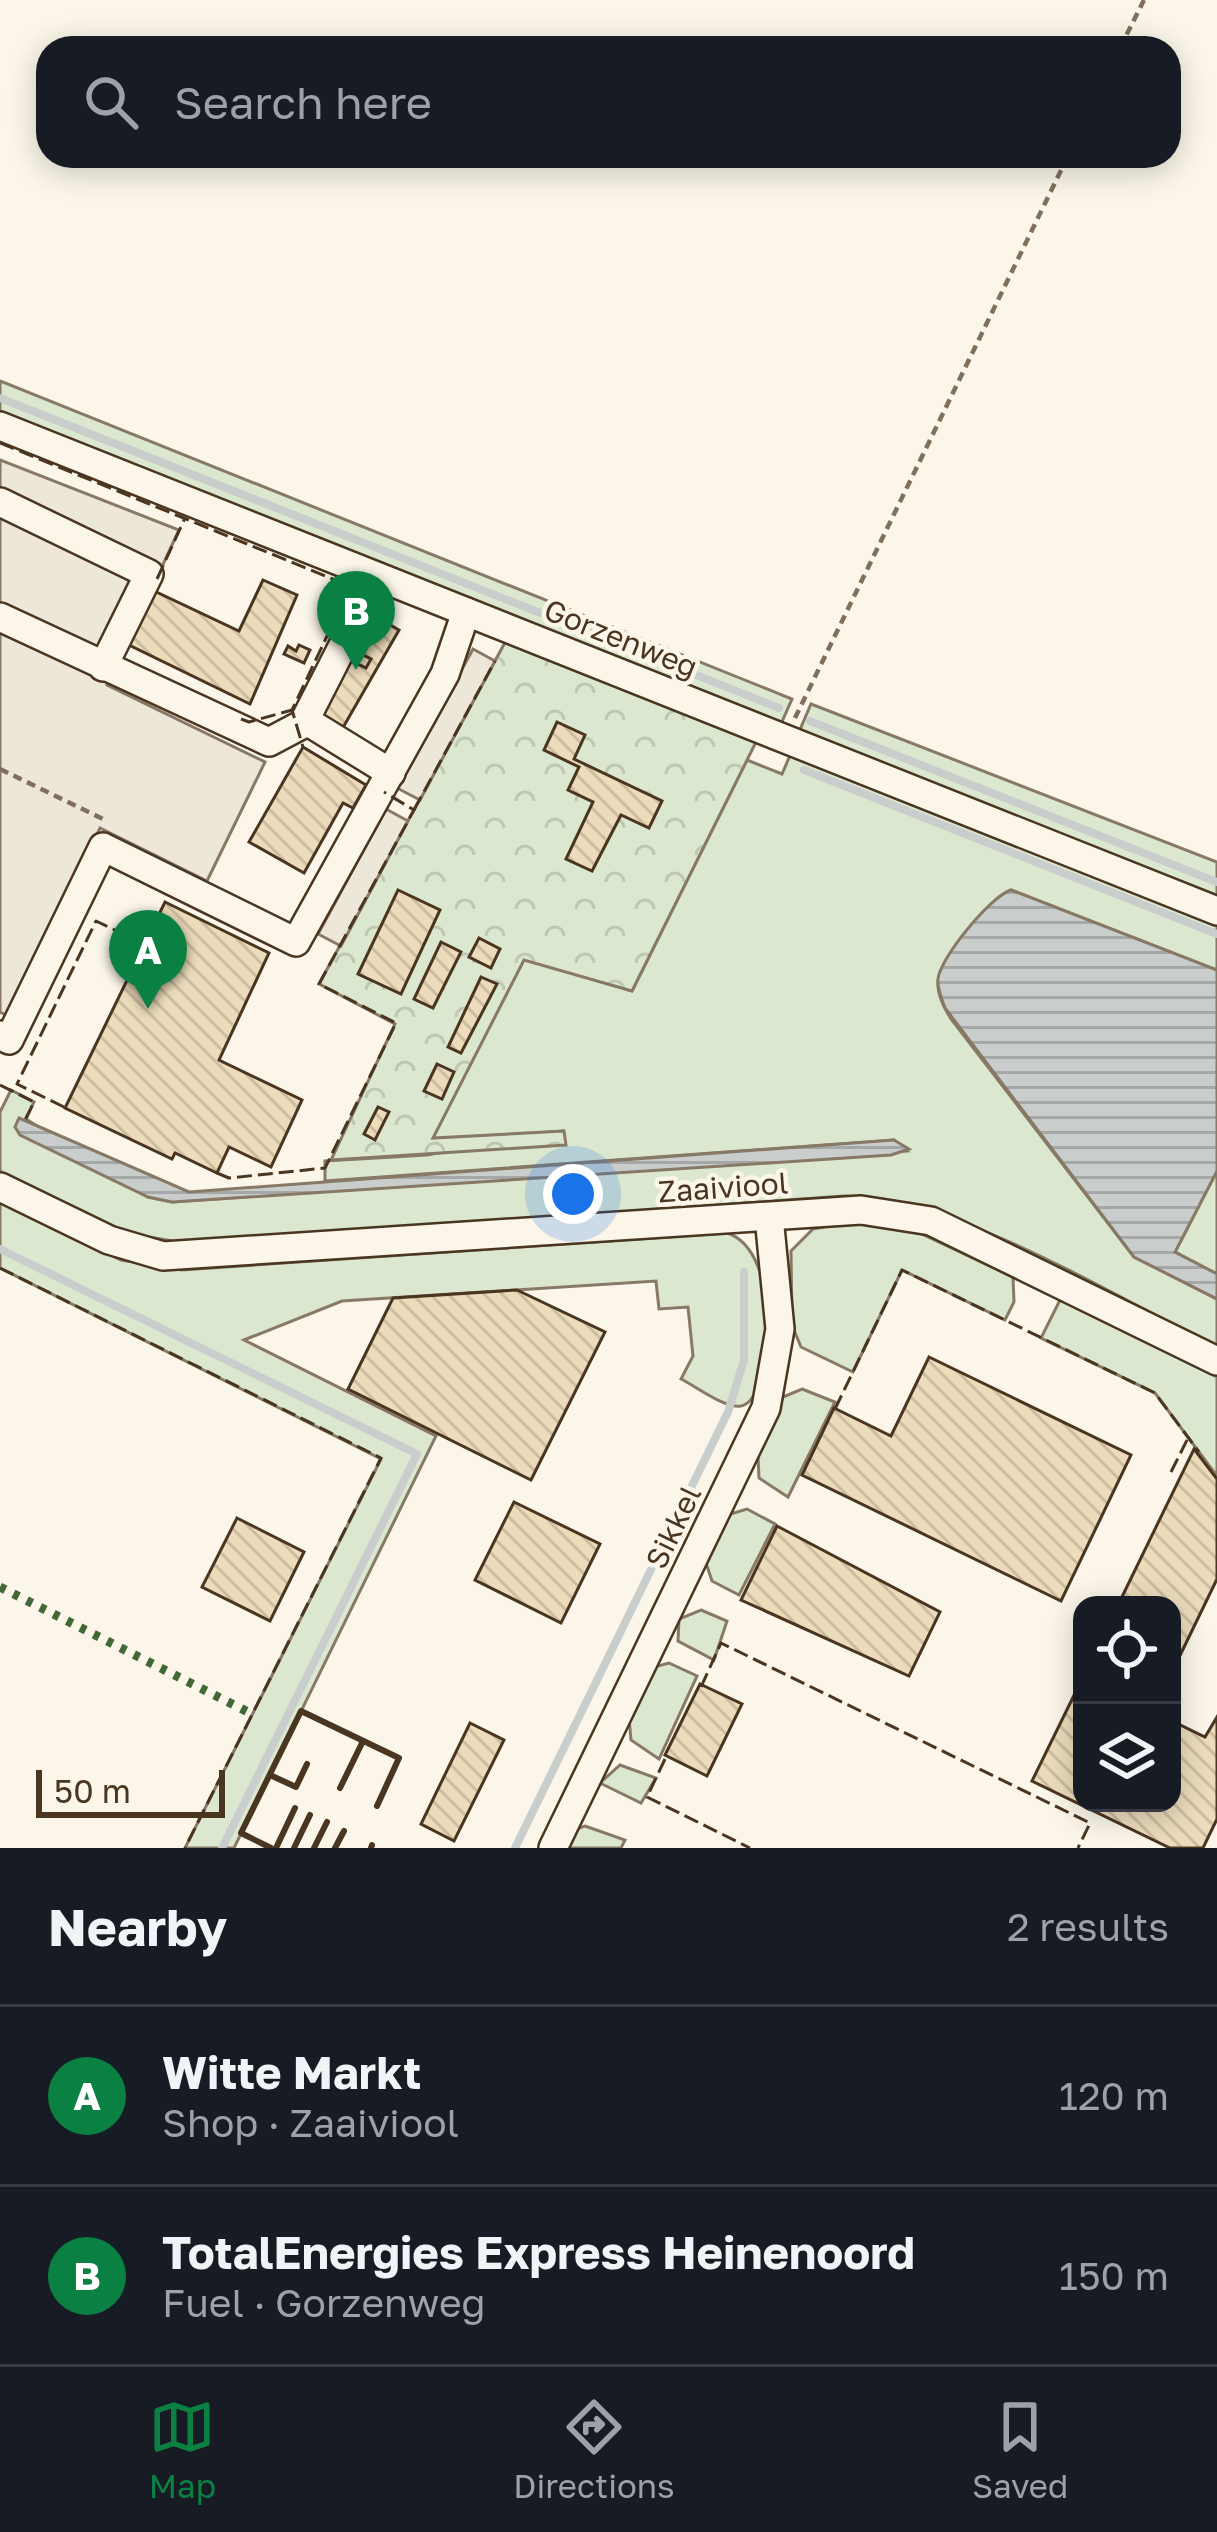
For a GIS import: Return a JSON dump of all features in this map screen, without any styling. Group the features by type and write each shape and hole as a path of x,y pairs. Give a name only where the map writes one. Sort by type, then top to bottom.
{"street":[{"name":"Gorzenweg","path":"0,426 1217,911"},
{"path":"0,502 149,574 103,667"},
{"path":"0,617 257,741 276,740 304,720 378,577"},
{"path":"3,1046 103,847 296,942 445,674 466,612"},
{"path":"304,720 391,773"},
{"name":"Zaaiviool","path":"0,1187 109,1240 178,1256 861,1210 914,1216 1217,1360"},
{"name":"Sikkel","path":"553,1848 766,1408 780,1329 769,1217"}],"path":[{"path":"1126,36 1144,0"},
{"path":"785,740 1062,168"},
{"path":"0,769 114,825"}],"green space":[{"path":"0,381 792,699 780,726 0,413"},
{"path":"508,637 758,738 632,991 524,960 433,1138 564,1131 566,1145 331,1160 395,1024 319,984"},
{"path":"811,704 1217,862 1217,899 799,732"},
{"path":"791,753 1217,922 1217,970 1011,890 967,930 938,982 951,1019 1134,1257 1217,1299 1217,1347 1033,1253 934,1213 887,1200 844,1196 184,1243 126,1233 0,1171 0,1112 11,1090 34,1102 26,1119 148,1197 172,1202 907,1151 894,1140 325,1181 325,1161 427,1155 564,1131 432,1139 524,959 632,991 747,760 782,774"},
{"path":"1217,1171 1217,1274 1175,1252"},
{"path":"0,1202 121,1260 182,1270 727,1233 746,1245 758,1267 768,1324 766,1354 752,1398 741,1406 681,1379 693,1356 688,1307 659,1309 656,1281 342,1301 244,1340 436,1436 234,1848 185,1848 381,1459 0,1268"},
{"path":"849,1222 911,1229 1013,1277 1014,1302 1005,1320 902,1270 853,1372 801,1347 792,1325 791,1251 813,1229"},
{"path":"1060,1300 1217,1377 1217,1476 1155,1393 1041,1338"},
{"path":"802,1389 835,1402 788,1497 759,1478 758,1456 783,1397"},
{"path":"747,1509 775,1524 739,1595 712,1581 706,1563 727,1515"},
{"path":"701,1610 727,1621 714,1660 678,1641 679,1619"},
{"path":"669,1663 697,1676 659,1759 631,1740 629,1718 654,1667"},
{"path":"620,1765 656,1778 641,1803 600,1783"},
{"path":"585,1826 625,1840 621,1848 567,1848 576,1829"}],"shaded area":[{"path":"0,460 179,530 107,685 265,762 207,881 100,828 8,1016 0,1012"},
{"path":"473,649 495,661 420,800 397,788"},
{"path":"386,809 408,821 341,946 318,934"},
{"path":"1011,890 1217,970 1217,1171 1175,1252 1217,1274 1217,1299 1134,1257 945,1008 938,979 947,957 980,915"},
{"path":"19,1118 189,1192 894,1140 909,1149 891,1155 172,1202 148,1197 20,1135 15,1127"}],"building":[{"path":"263,580 297,595 250,704 127,644 152,590 239,631"},
{"path":"371,614 399,630 341,731 313,715"},
{"path":"299,645 310,650 304,663 284,654 288,646 296,651"},
{"path":"355,651 371,659 366,668 350,660"},
{"path":"557,722 585,735 574,759 662,801 649,828 621,815 592,871 566,859 593,802 568,790 579,767 544,750"},
{"path":"303,747 366,785 353,808 343,803 304,873 249,842"},
{"path":"398,890 440,910 401,994 358,974"},
{"path":"165,902 269,953 219,1060 302,1100 271,1167 229,1147 217,1173 175,1153 172,1159 65,1108"},
{"path":"479,938 500,949 491,968 469,957"},
{"path":"441,942 461,952 433,1008 414,999"},
{"path":"481,977 497,984 461,1053 448,1047"},
{"path":"437,1064 454,1072 442,1099 424,1091"},
{"path":"378,1107 389,1112 375,1140 364,1134"},
{"path":"517,1290 605,1332 531,1480 348,1389 393,1298"},
{"path":"929,1357 1131,1455 1061,1601 802,1475 834,1408 891,1436"},
{"path":"1194,1449 1217,1479 1217,1579 1181,1653 1181,1596 1122,1596"},
{"path":"514,1502 600,1544 561,1623 475,1580"},
{"path":"237,1518 304,1552 270,1621 202,1587"},
{"path":"777,1526 940,1612 909,1676 741,1600"},
{"path":"700,1684 742,1704 707,1776 665,1755"},
{"path":"1073,1697 1073,1801 1032,1781"},
{"path":"1217,1717 1217,1819 1203,1848 1170,1848 1096,1812 1181,1812 1181,1725 1205,1737"},
{"path":"470,1723 504,1740 454,1841 421,1824"}],"waterway":[{"path":"0,398 779,708"},
{"path":"810,721 1217,882"},
{"path":"804,770 1217,934"},
{"path":"0,1249 417,1454 222,1848"},
{"path":"515,1848 728,1412 744,1360 744,1272"}],"hedge":[{"path":"0,1587 252,1714"}],"fence":[{"path":"0,443 345,584 345,598 292,710 303,747"},
{"path":"157,579 185,518"},
{"path":"414,810 495,661"},
{"path":"241,719 249,722 292,710"},
{"path":"217,1173 229,1178 325,1168 396,1023 319,984 414,810 384,792"},
{"path":"64,1107 17,1084 96,921 144,944"},
{"path":"0,1085 34,1102 24,1122"},
{"path":"0,1268 381,1458 185,1848"},
{"path":"835,1409 902,1270 1155,1393 1199,1452"},
{"path":"1171,1472 1188,1438"},
{"path":"701,1687 721,1643 1090,1823 1078,1848"},
{"path":"665,1759 647,1797 750,1848"}],"wall":[{"path":"271,1848 241,1833 301,1711 399,1758 377,1806"},
{"path":"340,1788 363,1741"},
{"path":"270,1775 296,1787 307,1764"},
{"path":"276,1848 295,1808"},
{"path":"294,1848 310,1815"},
{"path":"314,1848 327,1822"},
{"path":"335,1848 344,1831"}],"place":[{"name":"TotalEnergies Express Heinenoord","path":"356,670"},
{"name":"Witte Markt","path":"148,1009"}]}
